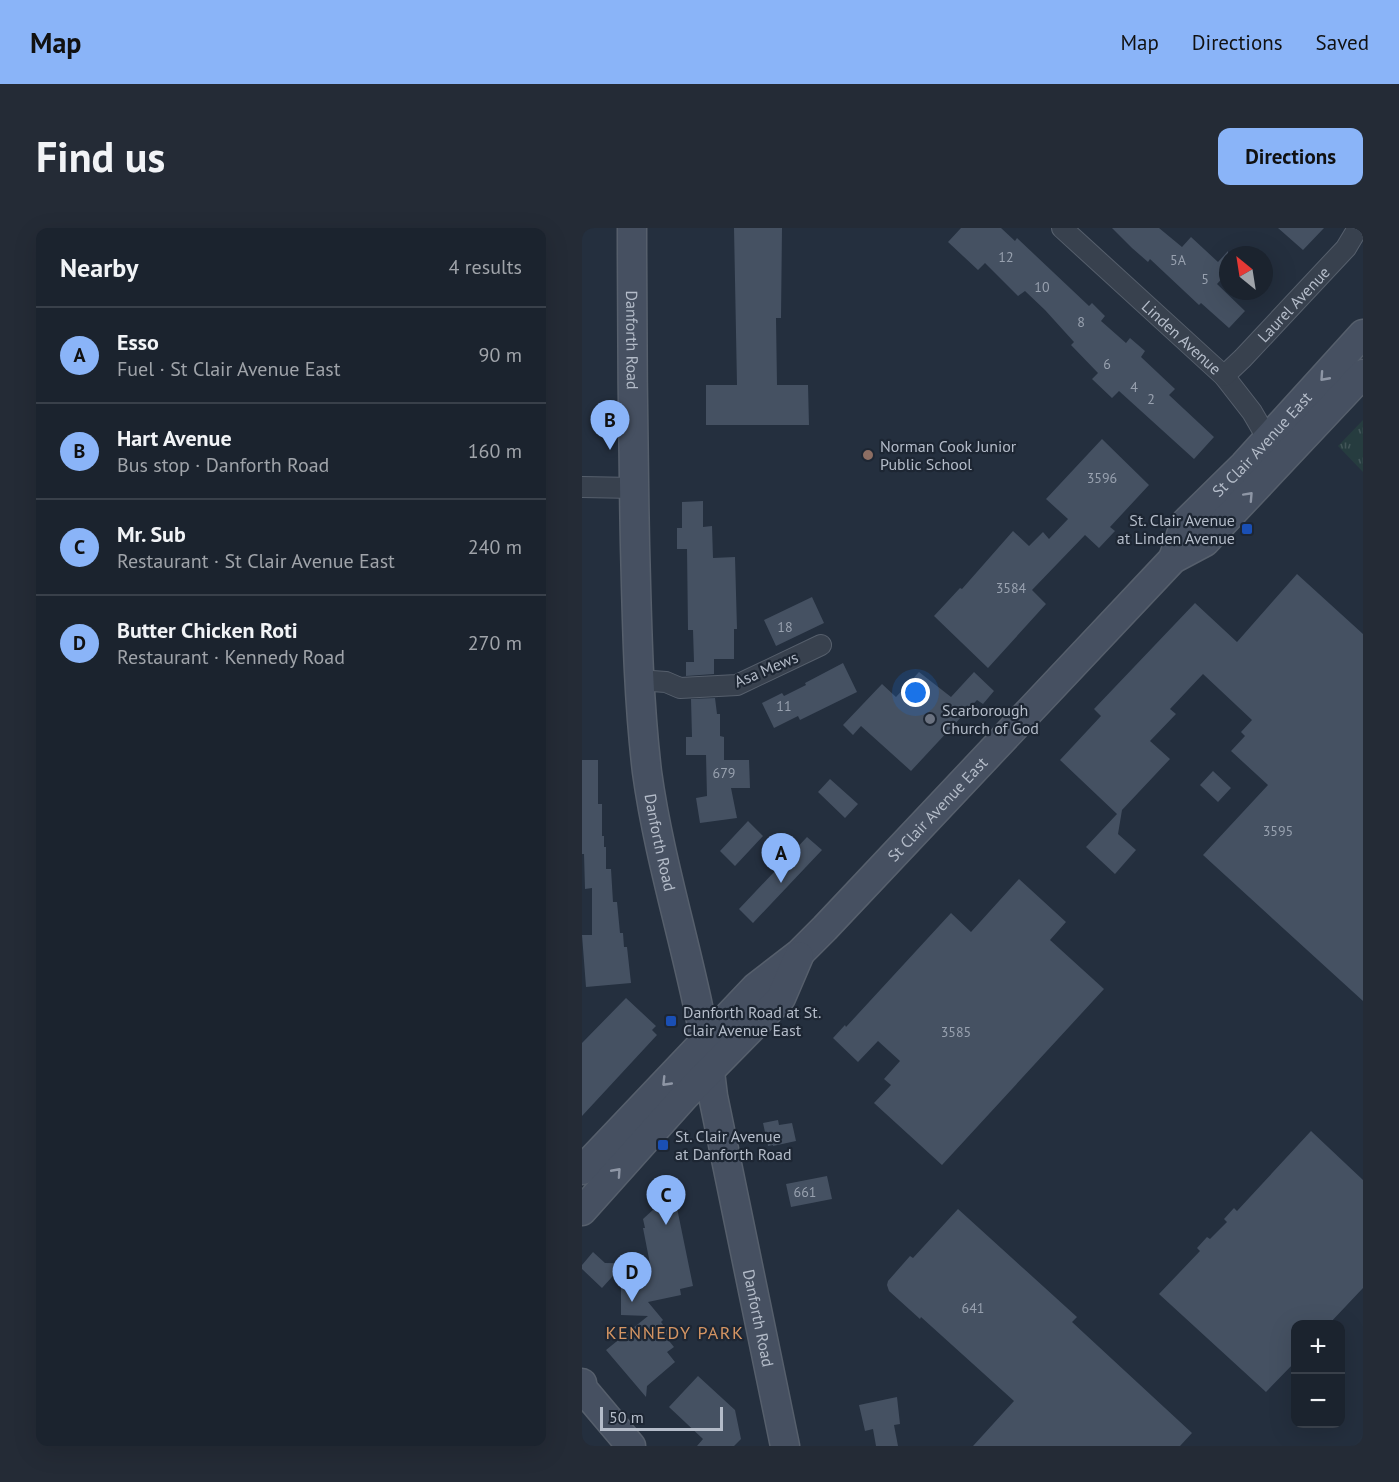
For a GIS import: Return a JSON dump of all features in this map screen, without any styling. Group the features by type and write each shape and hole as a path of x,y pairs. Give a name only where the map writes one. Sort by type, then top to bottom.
{"main road":[{"name":"Danforth Road","path":"632,228 638,680 648,773 665,870 689,962 705,1040 713,1096 785,1446"},
{"name":"St Clair Avenue East","path":"582,1170 756,987 800,953 1173,559 1205,542 1363,334"},
{"name":"St Clair Avenue East","path":"1274,450 1363,374"},
{"name":"St Clair Avenue East","path":"582,1210 710,1071 781,998 800,953"},
{"path":"582,1387 631,1446"}],"street":[{"name":"Linden Avenue","path":"1062,228 1224,376 1252,412 1274,450"},
{"name":"Laurel Avenue","path":"1224,376 1346,248 1358,228"},
{"path":"582,487 634,488"},
{"name":"Asa Mews","path":"638,680 666,682 680,688 736,685 821,645"}],"green space":[{"path":"1363,420 1363,472 1338,446"}],"building":[{"path":"734,228 782,228 781,318 776,318 777,385 808,385 809,425 706,425 706,385 737,385"},
{"path":"961,228 1001,228 1015,241 1017,238 1089,306 1092,303 1105,316 1101,321 1126,343 1130,338 1145,351 1141,357 1175,389 1169,395 1214,437 1194,459 1119,391 1112,398 1092,379 1098,373 1071,345 1074,342 1045,310 1025,291 1018,296 985,263 978,270 948,242"},
{"path":"1112,228 1159,228 1182,247 1191,237 1219,261 1219,282 1217,284 1219,300 1234,300 1245,311 1229,328 1201,303 1199,305 1150,259 1148,262"},
{"path":"1278,228 1324,228 1303,250"},
{"path":"1102,439 1149,485 1110,527 1115,531 1099,548 1085,535 1032,590 1046,604 988,668 934,616 960,588 962,589 1013,531 1029,546 1043,532 1049,539 1068,519 1046,499"},
{"path":"703,501 703,527 712,526 713,558 735,557 737,629 734,629 734,659 714,659 714,674 686,676 686,662 694,662 693,630 688,630 687,549 677,549 677,528 682,528 682,502"},
{"path":"1297,574 1363,634 1363,1001 1203,855 1268,785 1231,751 1245,736 1241,732 1252,720 1203,674 1170,709 1176,714 1150,741 1170,759 1122,810 1118,834 1136,850 1115,874 1086,847 1117,814 1060,760 1101,716 1094,709 1195,603 1237,642"},
{"path":"812,597 824,623 776,646 764,620"},
{"path":"843,663 857,692 800,720 798,716 774,728 762,703 782,693 784,696"},
{"name":"Scarborough Church of God","path":"919,672 951,697 974,672 994,691 983,704 977,700 911,771 861,726 853,735 843,725 882,684 896,697"},
{"path":"715,698 717,714 720,714 720,736 724,737 724,760 749,760 750,788 731,788 737,818 700,823 696,798 707,796 706,755 686,755 686,737 692,737 691,699"},
{"path":"582,760 598,760 598,804 602,804 602,836 604,836 604,847 606,847 606,869 611,869 613,902 617,902 620,933 623,933 624,947 627,947 631,983 586,987 582,935 592,935 592,888 585,889 584,854 582,854"},
{"path":"1213,771 1231,788 1218,802 1200,785"},
{"path":"830,779 858,804 845,818 818,792"},
{"path":"748,821 763,836 735,866 720,851"},
{"path":"807,837 822,850 753,923 739,909"},
{"path":"1019,879 1066,922 1050,940 1104,989 942,1165 874,1103 891,1085 884,1079 900,1061 878,1041 858,1062 833,1038 845,1025 846,1027 951,913 971,932"},
{"path":"626,998 656,1026 652,1030 657,1035 582,1116 582,1043"},
{"path":"778,1120 779,1125 792,1123 796,1141 768,1146 763,1123"},
{"path":"1311,1131 1363,1180 1363,1288 1333,1320 1291,1320 1291,1366 1266,1392 1159,1294 1200,1251 1197,1248 1207,1237 1210,1239 1227,1222 1224,1219 1234,1208 1237,1211"},
{"path":"827,1176 832,1199 791,1207 786,1184"},
{"path":"676,1203 693,1286 680,1289 681,1295 648,1302 663,1320 661,1322 669,1332 665,1336 674,1347 667,1352 675,1362 647,1386 646,1397 606,1350 648,1316 621,1315 621,1267 602,1288 582,1269 582,1265 593,1252 605,1263 650,1264 643,1219 655,1208"},
{"path":"958,1209 1077,1317 1072,1322 1192,1433 1180,1446 973,1446 1014,1401 889,1291 887,1285 910,1256 913,1258"},
{"path":"698,1376 735,1410 741,1439 734,1446 697,1446 703,1439 669,1407"},
{"path":"897,1397 900,1424 894,1425 898,1446 876,1446 873,1429 865,1431 859,1405"}],"place":[{"name":"Hart Avenue","path":"610,450"},
{"name":"Norman Cook Junior Public School","path":"868,455"},
{"name":"St. Clair Avenue at Linden Avenue","path":"1247,529"},
{"name":"Scarborough Church of God","path":"930,719"},
{"name":"Esso","path":"781,883"},
{"name":"Danforth Road at St. Clair Avenue East","path":"671,1021"},
{"name":"St. Clair Avenue at Danforth Road","path":"663,1145"},
{"name":"Mr. Sub","path":"666,1225"},
{"name":"Butter Chicken Roti","path":"632,1302"}],"district":[{"name":"KENNEDY PARK","path":"675,1333"}]}
